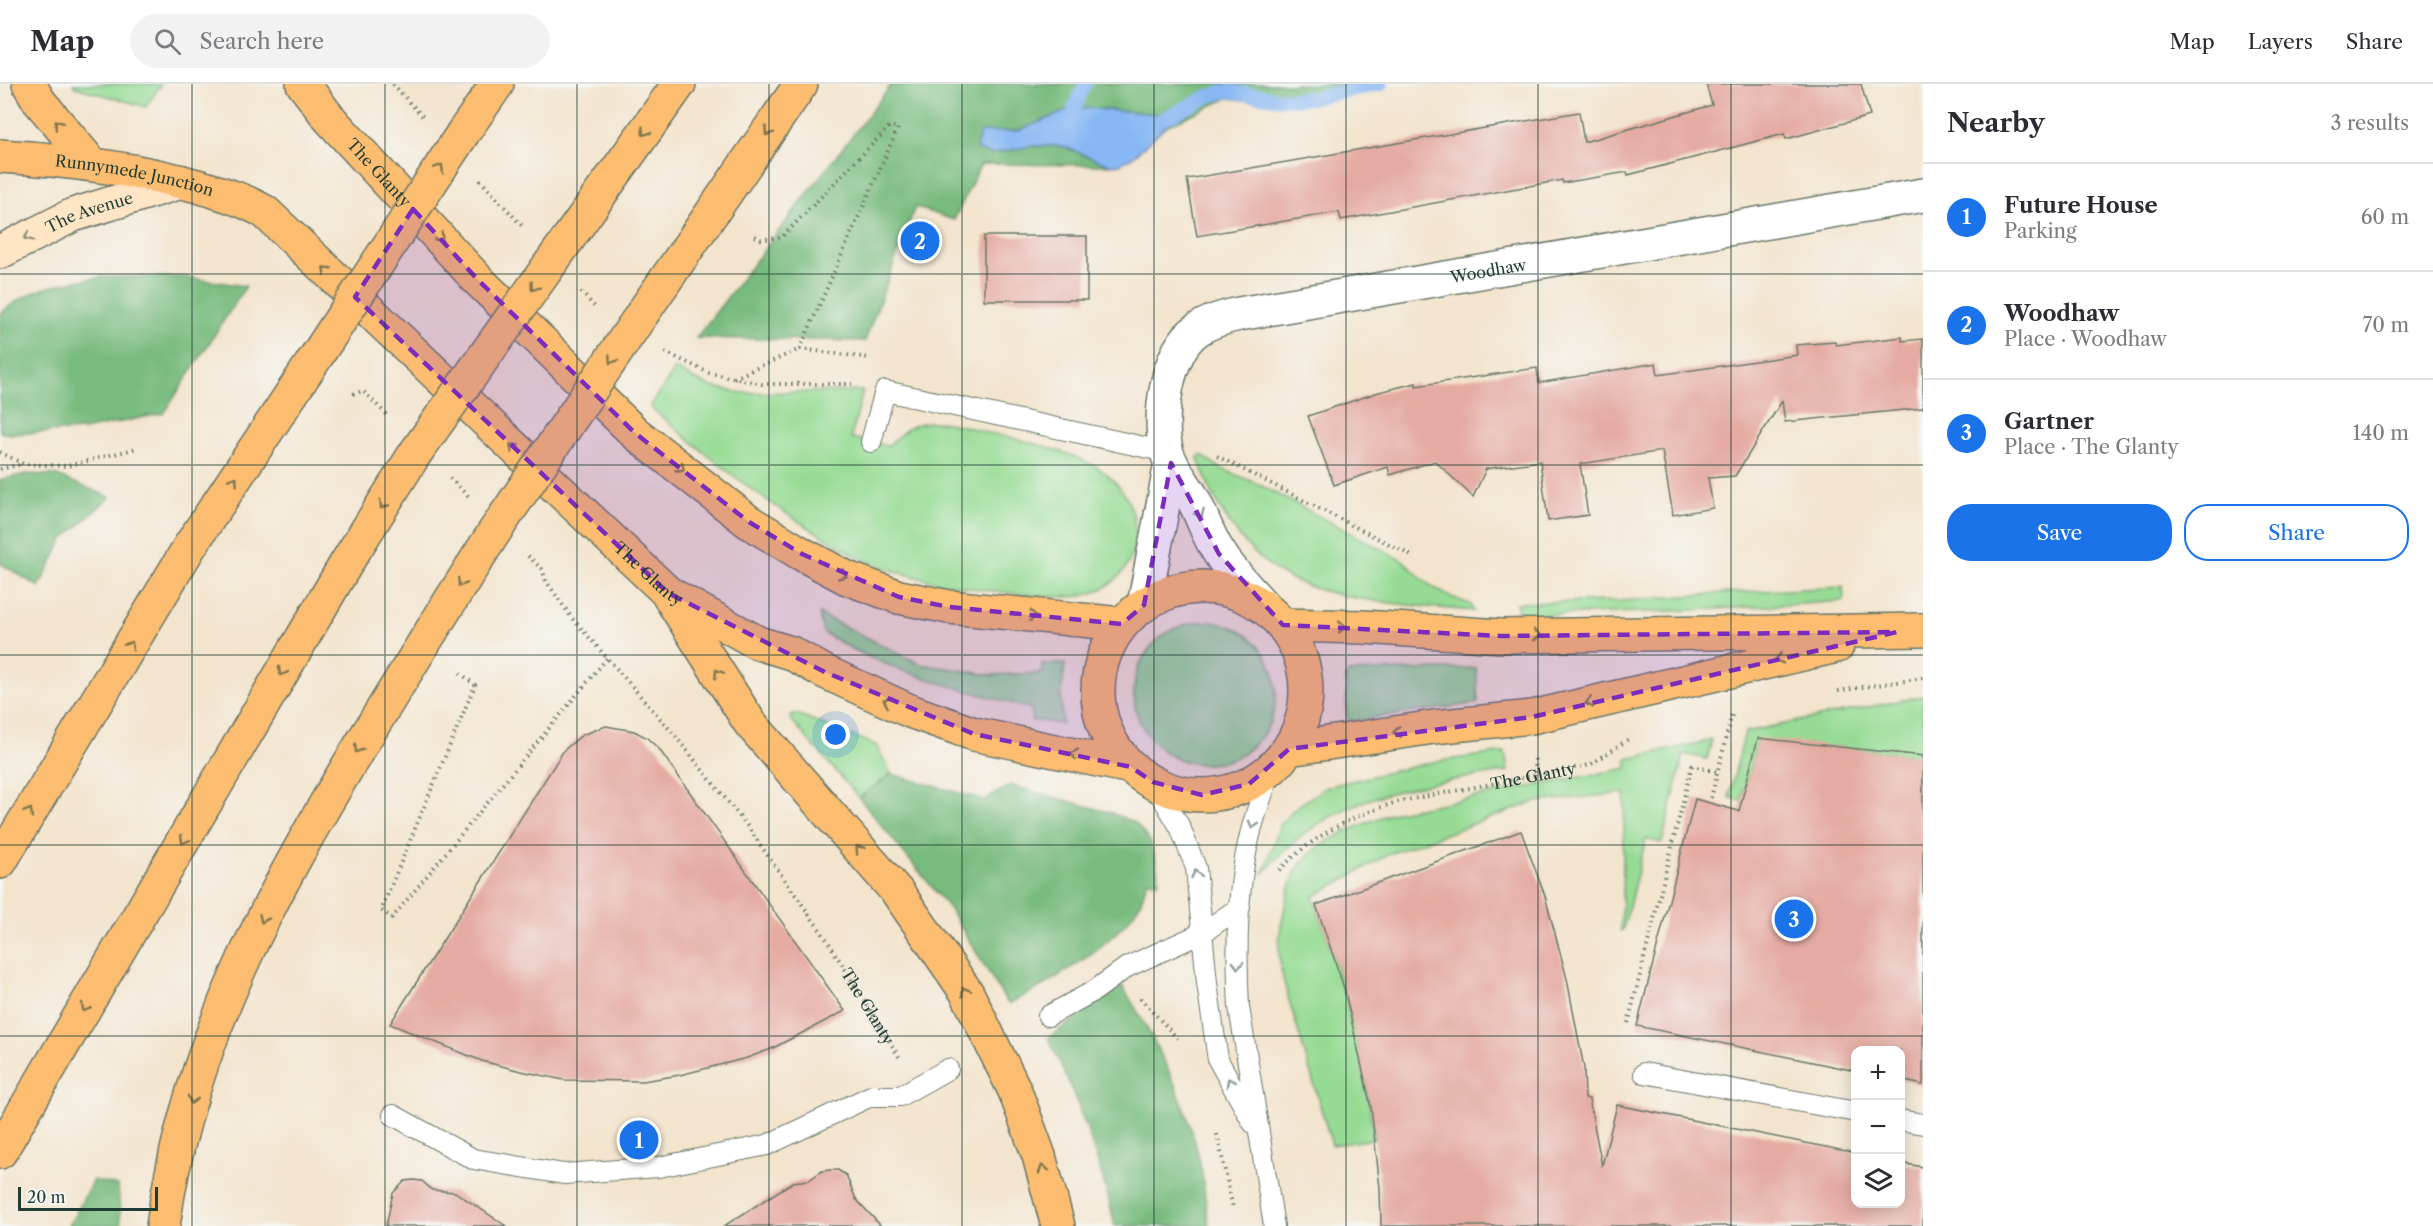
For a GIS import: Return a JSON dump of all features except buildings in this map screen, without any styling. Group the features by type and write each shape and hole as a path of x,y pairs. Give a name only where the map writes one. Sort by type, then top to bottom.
{"main road":[{"path":"29,84 39,101 91,163"},
{"name":"The Glanty","path":"303,84 329,118 478,280 635,433 749,522 847,578 899,597 949,607 1133,614"},
{"path":"0,862 190,546 497,84"},
{"path":"0,1152 347,562 414,455 679,84"},
{"path":"163,1226 169,1182 203,1060 229,993 275,892 312,824 493,534 801,84"},
{"name":"Runnymede Junction","path":"0,156 91,163 181,182 246,200 265,212"},
{"name":"The Avenue","path":"0,252 73,215 181,182"},
{"name":"The Glanty","path":"265,212 668,593 758,643 791,653 825,672 910,711 974,734 1142,774"},
{"path":"1193,587 1216,588 1239,593 1274,616 1294,641 1306,677 1307,696 1304,715 1280,759 1249,784 1226,792 1202,795 1178,792 1142,774 1108,735 1101,716 1099,696 1099,677 1103,658 1133,614 1169,592 1193,587"},
{"path":"668,593 750,723 898,893 967,993 1015,1091 1039,1156 1058,1226"},
{"path":"1274,616 1363,627 1501,636 1910,631"},
{"path":"1280,759 1434,727 1532,717 1910,631"}],"street":[{"name":"Woodhaw","path":"1274,616 1219,554 1193,498 1169,458 1163,434 1170,371 1187,340 1196,331 1222,318 1923,195"},
{"name":"Woodhaw","path":"1133,614 1169,458"}],"lane":[{"path":"871,442 885,392 1169,458"},
{"path":"1274,1226 1239,1007 1238,970 1240,907 1250,836 1280,759"},
{"path":"1142,774 1188,845 1196,868 1218,1060 1259,1133"},
{"path":"1048,1016 1094,991 1127,967 1202,933 1240,907"},
{"path":"393,1115 473,1159 564,1174 659,1167 767,1146 870,1096 900,1096 948,1069"},
{"path":"1644,1073 1851,1111"},
{"path":"1905,1121 1923,1124"}],"path":[{"path":"755,236 761,239 781,238 890,126 898,128 800,349"},
{"path":"734,378 800,349 874,359"},
{"path":"682,361 709,373 762,384 865,384 885,392"},
{"path":"0,469 24,464 67,466 138,448"},
{"path":"0,452 24,464"},
{"path":"1212,454 1414,557"},
{"name":"The Glanty","path":"542,569 546,581 572,618 672,732 745,824 827,940 897,1056 903,1061"},
{"path":"460,673 475,686 381,910 392,918 608,657"},
{"path":"1827,693 1923,678"},
{"path":"1711,798 1733,710 1721,713"},
{"name":"The Glanty","path":"1274,876 1306,846 1340,823 1367,812 1397,802 1590,765 1632,736"},
{"path":"1628,1023 1692,766 1718,772"},
{"path":"1137,994 1179,1040"},
{"path":"1215,1126 1234,1216"}],"highlighted area":[{"path":"413,209 478,280 635,433 749,522 802,554 899,597 949,607 1122,624 1144,605 1171,463 1219,554 1283,625 1501,636 1897,632 1532,717 1289,749 1249,784 1202,795 1153,782 1131,767 974,734 825,672 668,593 355,297"}],"green space":[{"path":"73,84 161,84 146,107 75,87"},
{"path":"892,84 1347,84 1320,102 1274,104 1228,98 1166,126 1157,114 1086,108 1009,133 980,132 990,154 1032,146 1062,146 1110,165 981,164 954,220 915,207 865,341 696,338"},
{"path":"102,277 184,277 246,286 164,413 83,430 11,434 0,432 0,315 21,299 47,288"},
{"path":"675,369 708,386 742,393 863,391 851,438 888,446 913,426 934,422 969,427 1069,454 1104,472 1119,487 1130,505 1135,524 1135,543 1129,561 1119,577 1103,589 1081,596 1063,597 951,585 903,574 872,563 843,549 772,504 650,407"},
{"path":"1201,455 1222,469 1256,483 1404,561 1425,582 1446,595 1470,604 1474,611 1349,597 1324,591 1282,574 1254,552 1230,524 1204,475 1198,458"},
{"path":"25,474 55,475 110,497 63,540 39,587 0,563 0,480"},
{"path":"1843,587 1844,601 1722,609 1520,615 1516,603 1619,601"},
{"path":"819,614 920,664 991,675 1042,673 1042,664 1065,664 1061,694 1062,724 1031,720 1032,709 924,678 872,658 823,632"},
{"path":"1205,622 1232,628 1255,643 1270,666 1276,693 1270,720 1255,743 1232,758 1205,764 1178,758 1155,743 1140,720 1134,693 1140,666 1155,643 1178,628"},
{"path":"1476,668 1478,703 1351,721 1347,718 1346,676 1348,672"},
{"path":"1923,696 1923,756 1758,739 1741,801 1729,797 1745,732"},
{"path":"797,714 876,745 891,774 859,798 792,721 791,716"},
{"path":"1712,740 1707,759 1684,754 1662,843 1646,839 1621,931 1625,793 1535,802 1389,854 1313,897 1351,1016 1374,1139 1332,1145 1285,988 1279,957 1281,929 1288,895 1298,868 1306,858 1340,834 1392,813 1627,768 1627,759"},
{"path":"1505,752 1508,771 1406,789 1344,809 1316,825 1289,846 1263,874 1280,825 1295,808 1326,787 1433,762"},
{"path":"891,774 985,800 1010,785 1112,813 1136,823 1150,841 1159,882 1147,881 1140,903 1130,918 1099,947 1042,986 1008,1004 949,908 859,798"},
{"path":"1122,986 1157,1046 1192,1130 1200,1162 1209,1226 1115,1226 1087,1130 1048,1038"},
{"path":"93,1180 118,1186 121,1226 69,1226"}],"water":[{"path":"1086,108 1158,114 1166,126 1134,156 1120,164 1110,165 1062,146 1032,146 990,154 976,149 980,132 1018,131 1068,110"}],"waterway":[{"path":"1074,109 1085,84"},
{"path":"1161,120 1209,96 1228,91 1282,99 1312,98 1381,84"}],"place":[{"name":"Woodhaw","path":"920,241"},
{"name":"Gartner","path":"1794,919"},
{"name":"Future House","path":"639,1140"}]}
